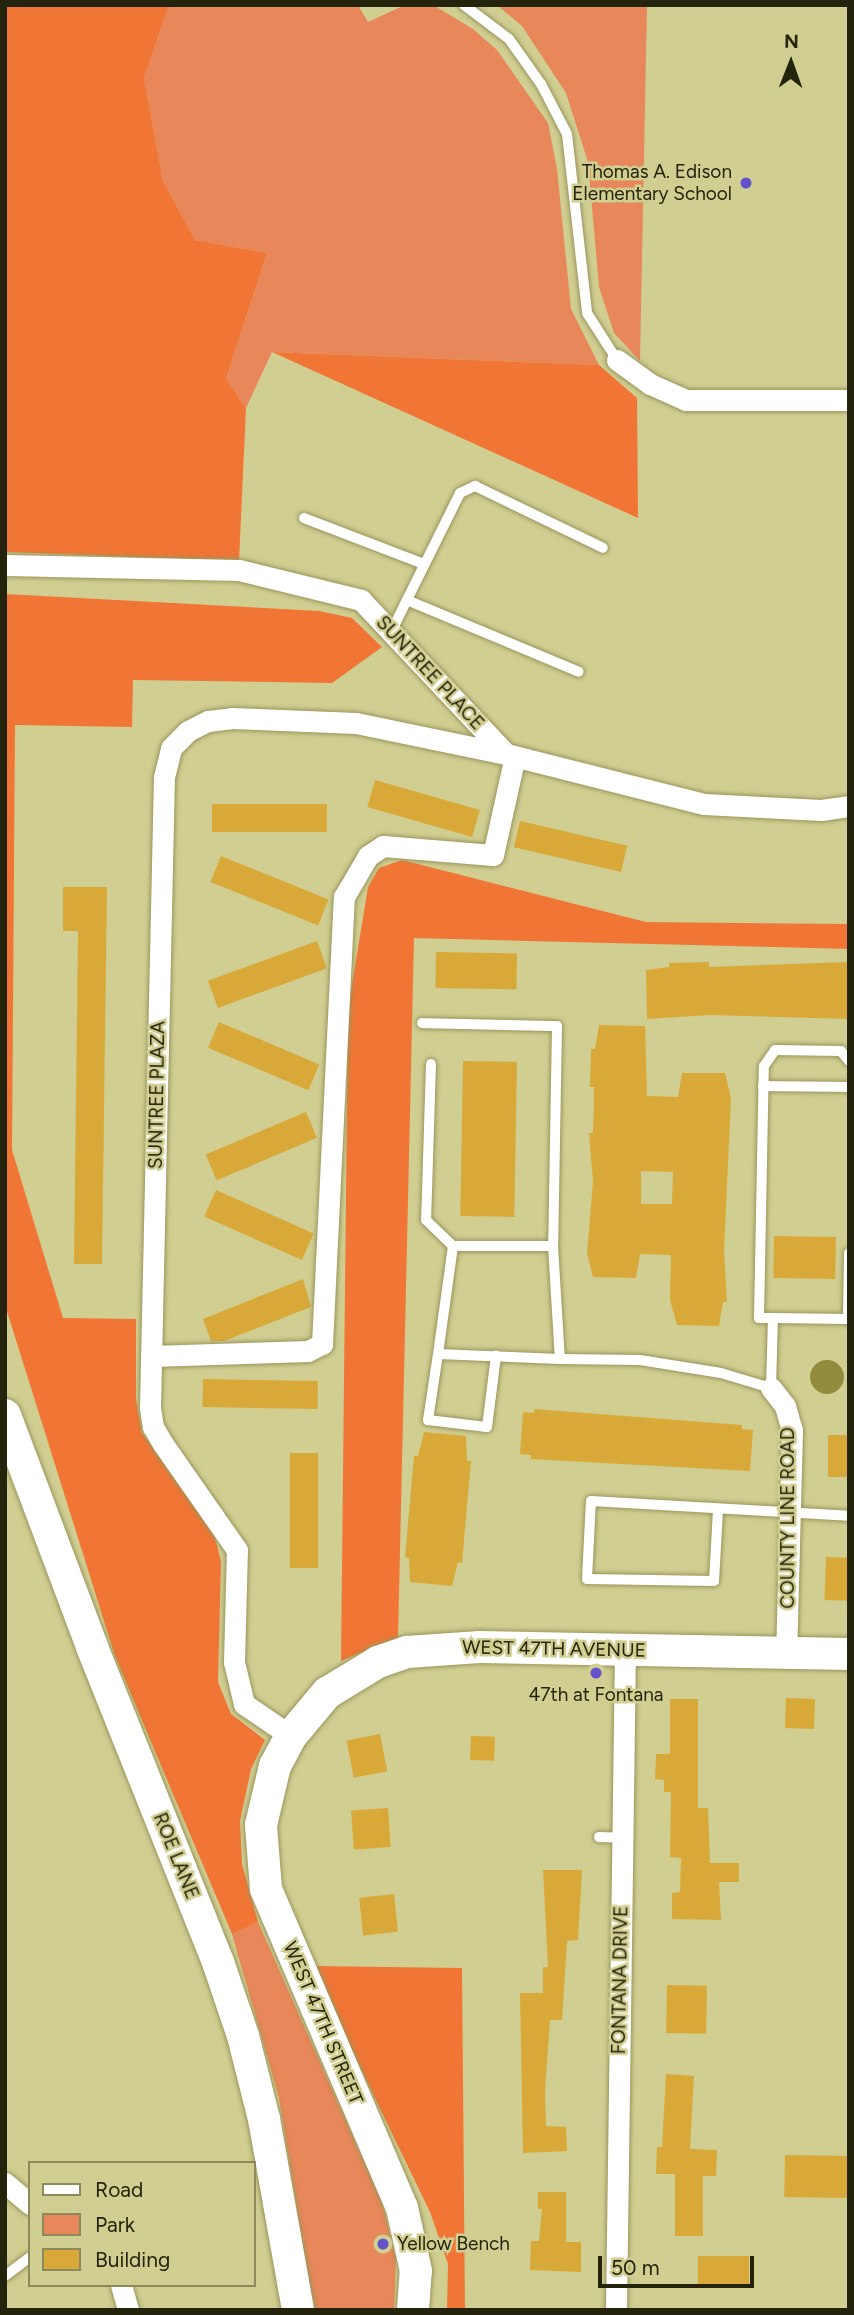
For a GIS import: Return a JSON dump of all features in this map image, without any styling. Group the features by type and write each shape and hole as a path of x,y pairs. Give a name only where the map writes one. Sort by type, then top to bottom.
{"street":[{"path":"617,360 650,384 686,400 849,400"},
{"name":"SUNTREE PLACE","path":"5,565 239,570 361,600 510,755"},
{"name":"SUNTREE PLAZA","path":"291,1736 243,1704 234,1662 237,1550 153,1427 151,1356 164,777 171,748 188,731 208,721 232,718 356,723 510,755"},
{"path":"151,1356 308,1351 323,1344 344,897 368,856 383,846 493,855 510,755 704,804 821,810 849,806"},
{"name":"COUNTY LINE ROAD","path":"771,1388 785,1406 792,1430 786,1653"},
{"name":"ROE LANE","path":"8,1431 243,2036 264,2119 298,2310"},
{"name":"WEST 47TH AVENUE","path":"291,1736 335,1688 377,1662 407,1652 440,1647 849,1654"},
{"name":"FONTANA DRIVE","path":"616,2310 625,1650"},
{"name":"WEST 47TH STREET","path":"291,1736 275,1766 261,1825 266,1889 402,2208 416,2271 413,2310"},
{"path":"5,2183 28,2202"},
{"path":"122,2287 128,2310"}],"lane":[{"path":"464,5 509,39 541,84 567,134 575,242 587,313 617,360"},
{"path":"391,632 460,493 475,486 604,548"},
{"path":"304,518 424,564"},
{"path":"407,600 579,672"},
{"path":"422,1023 557,1026 553,1245 560,1359"},
{"path":"849,1061 841,1051 775,1050 764,1066 759,1318 848,1319 849,1253"},
{"path":"431,1064 426,1220 453,1246 553,1245"},
{"path":"763,1086 849,1087"},
{"path":"453,1246 428,1420 487,1427 496,1356"},
{"path":"438,1354 640,1360 721,1373 771,1388 773,1318"},
{"path":"718,1510 714,1581 587,1579 591,1501 849,1516"},
{"path":"599,1837 622,1838"},
{"path":"5,2276 28,2259"}],"green space":[{"path":"169,5 358,5 368,22 405,5 433,5 473,29 497,50 548,123 557,169 571,309 599,365 272,352 246,408 226,379 267,253 195,240 163,181 144,78"},
{"path":"497,5 647,5 640,361 614,333 599,287 588,162 566,93 522,26"},
{"path":"258,1922 382,2202 396,2259 394,2310 313,2310 279,2098 232,1934"}],"shaded area":[{"path":"5,5 169,5 144,78 163,181 195,240 267,253 226,379 246,408 239,561 5,552"},
{"path":"272,352 599,365 637,398 638,518"},
{"path":"5,594 319,611 352,618 382,647 332,683 133,680 132,727 15,725 12,1150 63,1318 136,1319 136,1399 142,1433 214,1534 221,1561 218,1682 231,1714 265,1740 251,1769 240,1821 242,1864 258,1922 232,1934 115,1656 5,1305"},
{"path":"402,860 646,922 849,924 849,949 414,938 398,1637 341,1661 348,1009 368,887 379,868"},
{"path":"827,1360 839,1365 844,1377 839,1389 827,1394 815,1389 810,1377 815,1365"},
{"path":"311,1966 462,1968 465,2310 447,2310 448,2264 430,2212"}],"building":[{"path":"375,780 480,810 472,837 367,807"},
{"path":"212,804 327,804 327,832 212,832"},
{"path":"520,821 627,846 621,872 514,847"},
{"path":"221,856 329,899 318,925 211,882"},
{"path":"63,887 107,887 102,1264 74,1264 78,931 63,931"},
{"path":"317,941 327,968 218,1008 208,981"},
{"path":"436,952 517,953 516,989 435,988"},
{"path":"709,962 709,967 849,962 849,1019 710,1015 647,1019 646,970 669,967 669,963"},
{"path":"219,1022 319,1065 308,1090 208,1048"},
{"path":"599,1025 645,1026 647,1096 678,1097 682,1073 725,1073 731,1098 724,1251 727,1302 723,1302 719,1326 677,1325 670,1300 671,1255 640,1254 636,1278 593,1277 587,1253 593,1182 589,1133 593,1133 594,1101 594,1087 590,1087 591,1049 595,1049","holes":["641,1171 673,1172 672,1204 641,1204"]},
{"path":"463,1061 517,1062 514,1217 460,1216"},
{"path":"306,1112 317,1138 217,1180 206,1155"},
{"path":"216,1190 314,1234 302,1260 204,1216"},
{"path":"774,1236 836,1237 835,1279 773,1278"},
{"path":"303,1279 311,1307 224,1341 211,1341 203,1319"},
{"path":"203,1379 318,1381 317,1409 203,1407"},
{"path":"534,1409 742,1425 742,1429 753,1430 750,1471 531,1459 531,1455 520,1454 523,1412 534,1413"},
{"path":"424,1432 466,1436 467,1461 471,1461 462,1563 458,1562 452,1586 410,1582 409,1558 405,1557 414,1456 418,1456"},
{"path":"828,1435 849,1435 849,1477 828,1477"},
{"path":"290,1453 318,1453 318,1568 290,1568"},
{"path":"826,1557 849,1558 847,1601 824,1600"},
{"path":"786,1698 815,1699 814,1729 785,1728"},
{"path":"670,1699 698,1699 698,1808 708,1808 710,1863 739,1863 739,1882 719,1882 721,1920 672,1919 672,1893 680,1892 681,1858 670,1857 671,1792 664,1792 664,1780 655,1779 656,1754 670,1754"},
{"path":"380,1734 387,1771 354,1778 347,1740"},
{"path":"471,1736 495,1737 494,1761 470,1760"},
{"path":"388,1808 391,1847 354,1849 351,1811"},
{"path":"543,1870 582,1870 578,1940 567,1941 562,2020 550,2020 545,2090 546,2126 566,2127 567,2151 523,2153 520,1993 543,1993 543,1967 548,1967"},
{"path":"394,1894 398,1932 363,1935 359,1898"},
{"path":"667,1985 707,1986 706,2034 666,2033"},
{"path":"666,2074 694,2076 690,2149 717,2150 716,2176 703,2176 703,2236 675,2236 675,2174 656,2174 657,2147 662,2147"},
{"path":"785,2155 849,2156 848,2198 784,2197"},
{"path":"538,2192 566,2192 566,2242 581,2242 581,2272 530,2270 531,2241 539,2241 542,2209 538,2209"},
{"path":"698,2256 749,2256 749,2288 698,2288"}],"place":[{"name":"Thomas A. Edison Elementary School","path":"746,183"},
{"name":"47th at Fontana","path":"596,1673"},
{"name":"Yellow Bench","path":"383,2244"}]}
